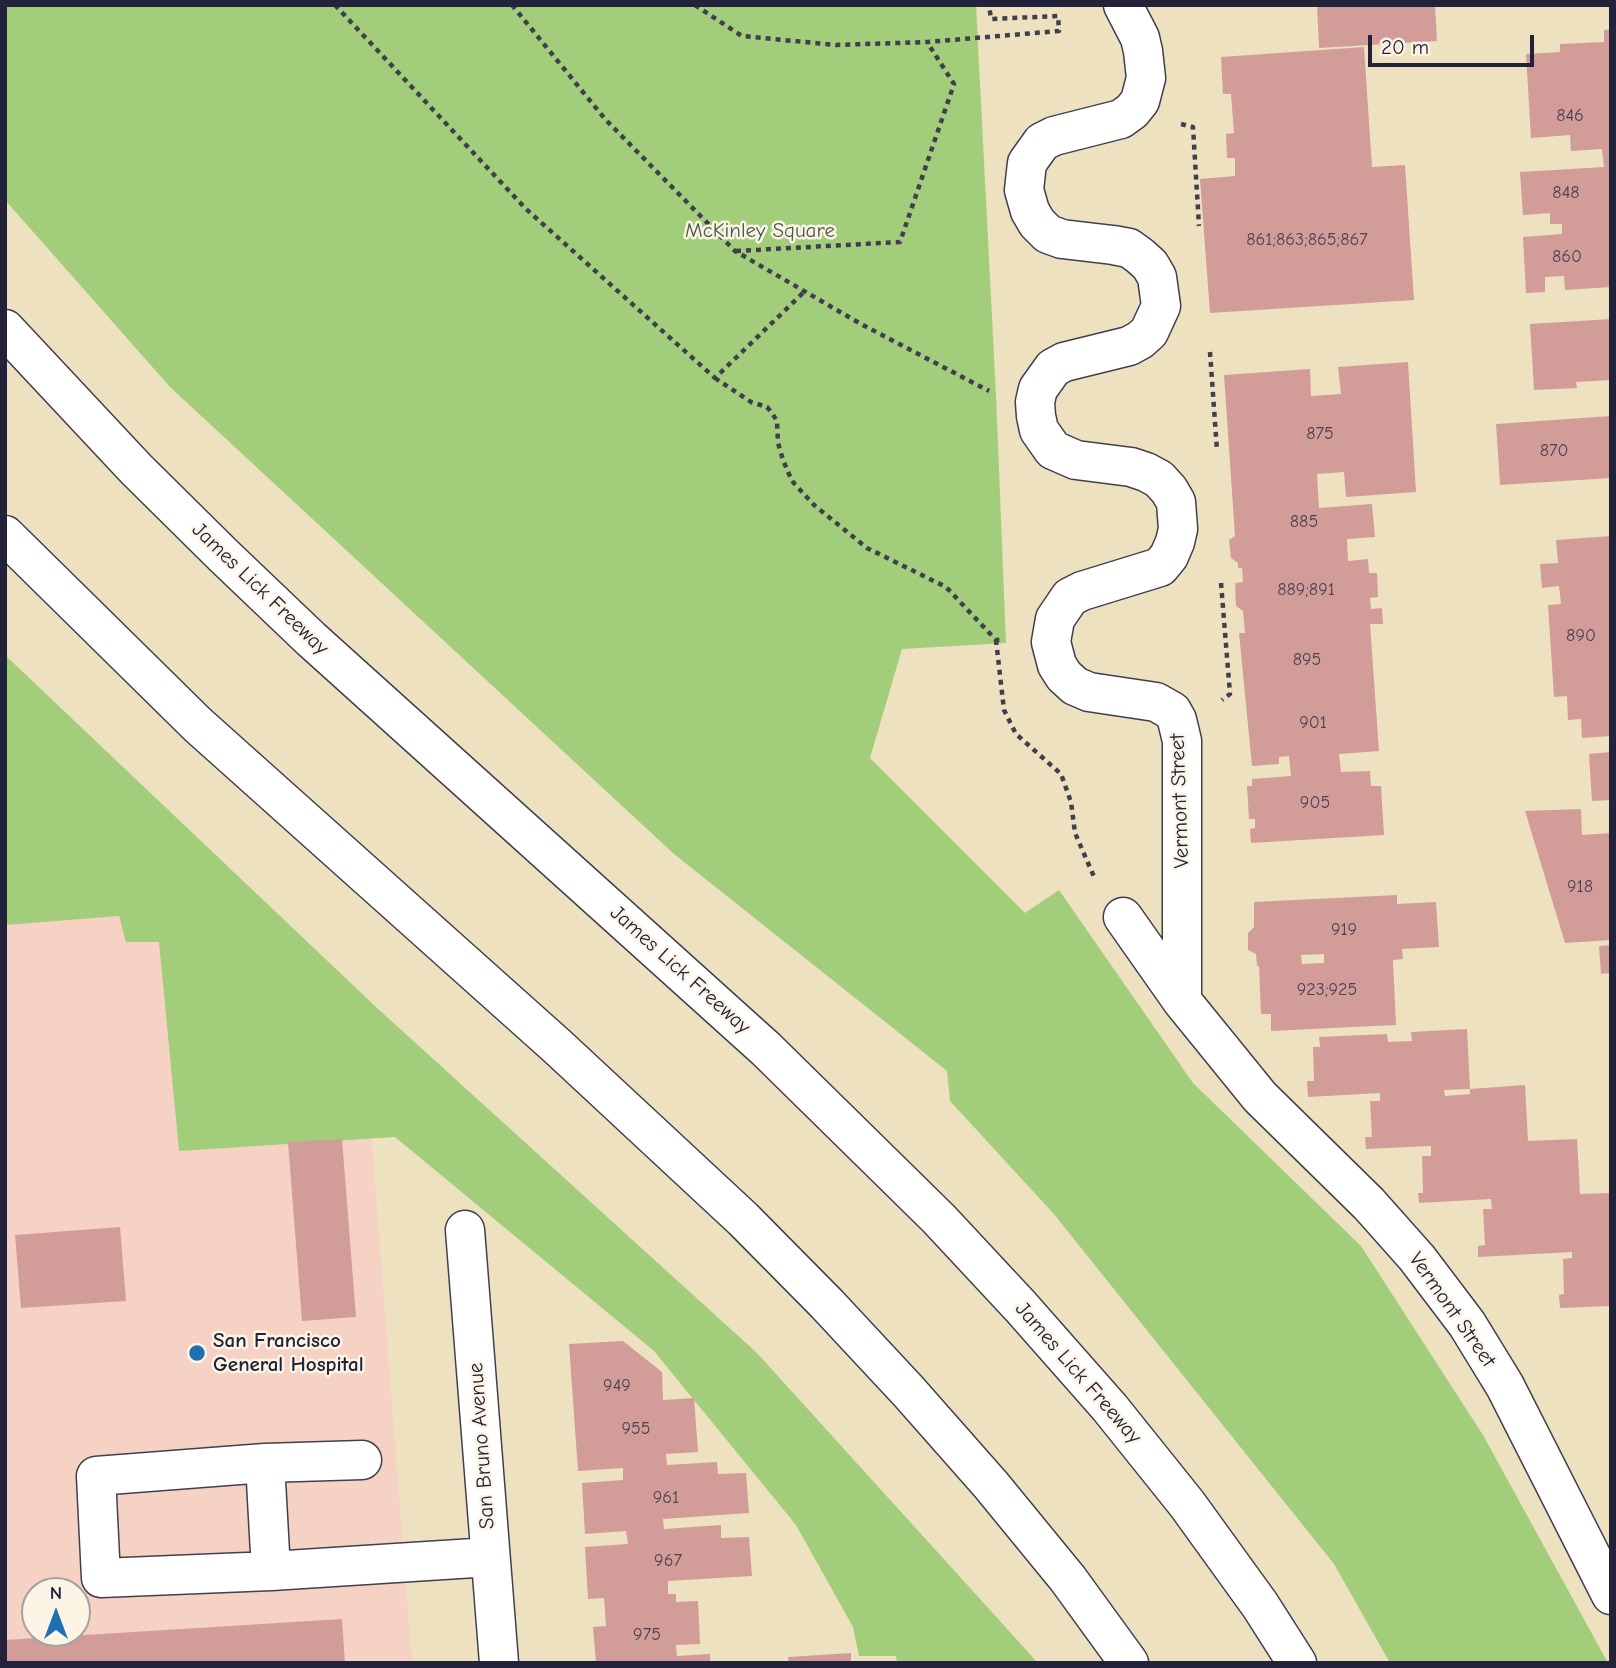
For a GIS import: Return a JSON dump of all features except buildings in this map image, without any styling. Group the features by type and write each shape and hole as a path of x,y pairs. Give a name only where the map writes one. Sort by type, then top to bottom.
{"main road":[{"path":"1051,642 1055,619 1070,597 1160,567 1175,542 1178,516 1176,502 1169,489 1146,472 1131,467 1076,460 1053,450 1039,430 1035,402 1038,389 1053,368 1064,362 1129,346 1140,340 1149,332 1161,306 1157,277 1150,265 1140,256 1129,248 1062,239 1048,234 1030,211 1024,190 1027,163 1042,142 1054,136 1121,118 1132,111 1140,101 1145,90 1146,65 1140,38 1123,5"},
{"name":"James Lick Freeway","path":"5,329 136,469 310,639 766,1049 939,1219 1110,1408 1195,1515 1260,1605 1297,1663"},
{"path":"5,535 198,725 558,1047 761,1238 900,1382 991,1485 1068,1579 1129,1663"},
{"name":"Vermont Street","path":"1051,642 1057,665 1075,686 1089,692 1156,702 1172,711 1177,720 1182,741 1182,1002"},
{"name":"Vermont Street","path":"1123,917 1182,1002 1260,1097 1369,1204 1417,1258 1466,1324 1505,1386 1611,1595"},
{"name":"San Bruno Avenue","path":"465,1230 499,1663"},
{"path":"362,1460 265,1463 96,1476 102,1578 271,1571 490,1557"},
{"path":"265,1463 271,1571"}],"path":[{"path":"335,5 526,209 715,378 751,402 767,407 772,412 777,421 782,460 792,481 814,505 867,548 946,587 996,640 1004,710 1016,734 1061,774 1071,802 1075,833 1096,883 1123,917"},
{"path":"512,5 605,120 735,251 860,324 996,395 1035,402"},
{"path":"695,5 742,36 835,45 927,42 1059,31 1058,16 991,19 989,5"},
{"path":"735,251 900,242 954,84 927,42"},
{"path":"1193,127 1199,226"},
{"path":"715,378 805,291"},
{"path":"1210,352 1217,450"},
{"path":"1221,583 1230,695"},
{"path":"996,640 1051,642"}],"shaded area":[{"name":"San Francisco General Hospital","path":"5,744 370,1116 412,1663 5,1663"}],"green space":[{"name":"McKinley Square","path":"5,5 976,5 1006,643 902,649 870,758 1025,913 1059,890 1193,1083 1361,1246 1483,1435 1608,1663 1390,1663 1334,1564 1053,1213 950,1101 947,1071 674,854 170,387 5,200"},
{"path":"5,655 376,1007 757,1353 1038,1663 897,1663 896,1656 859,1656 853,1627 796,1525 654,1351 395,1137 179,1151 159,942 126,942 119,916 5,925"}],"place":[{"name":"San Francisco General Hospital","path":"197,1353"}]}
